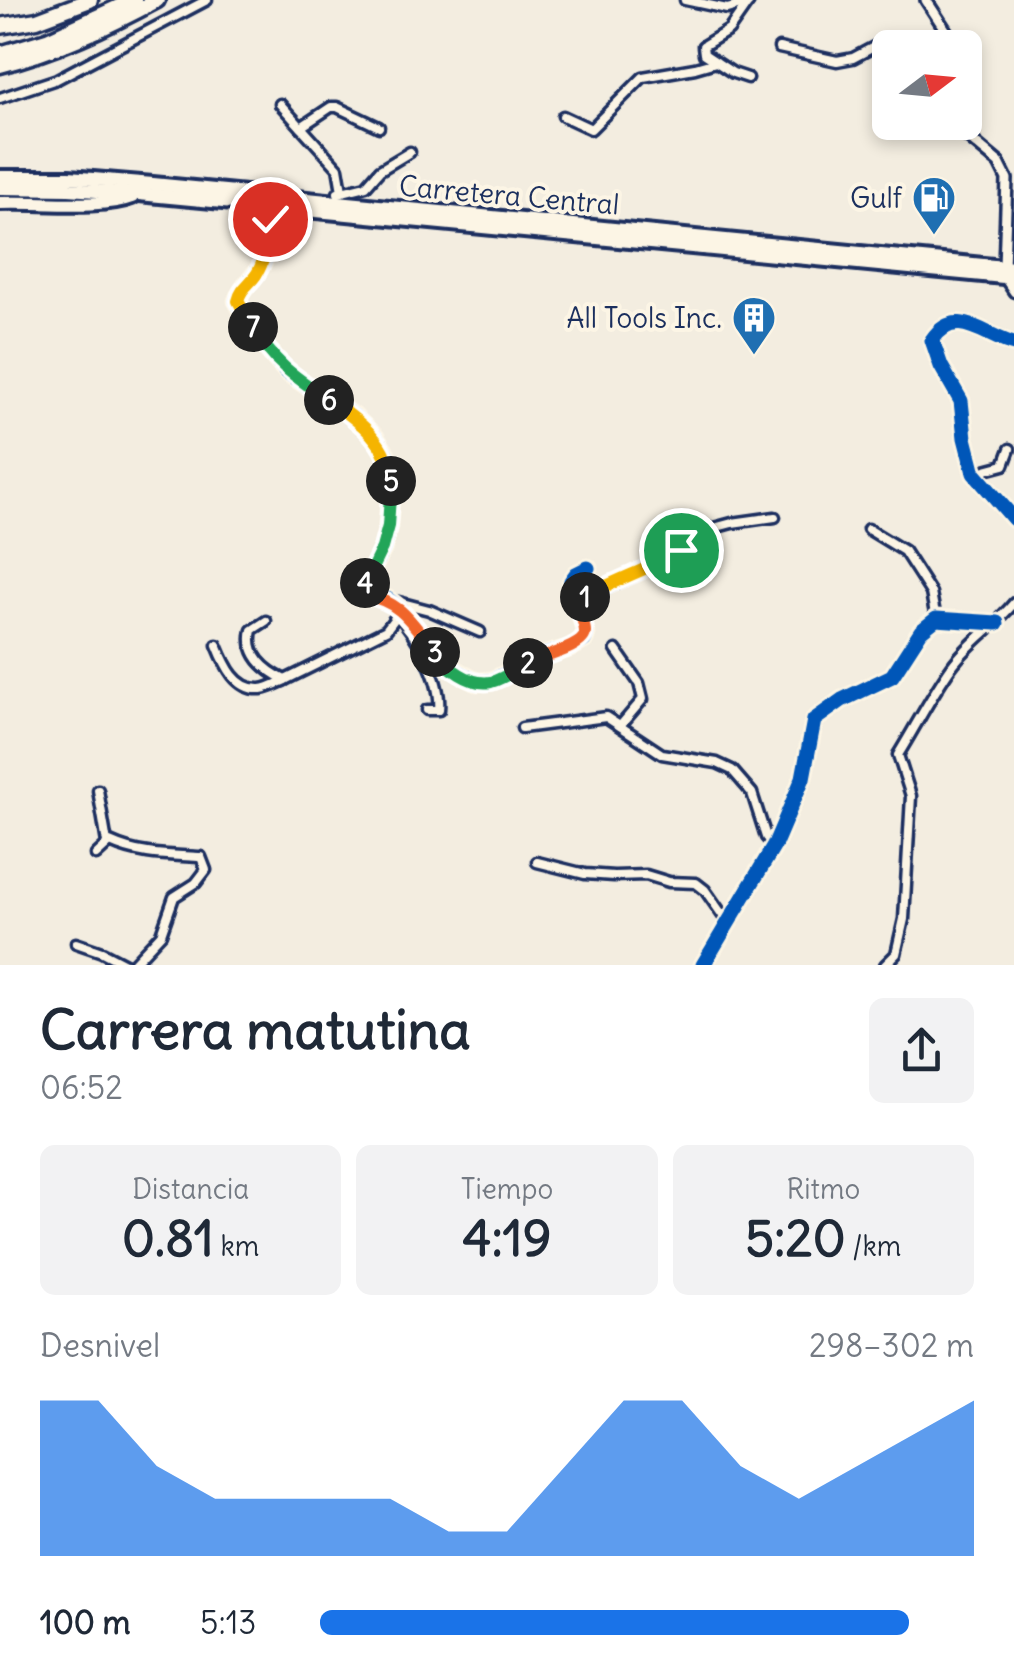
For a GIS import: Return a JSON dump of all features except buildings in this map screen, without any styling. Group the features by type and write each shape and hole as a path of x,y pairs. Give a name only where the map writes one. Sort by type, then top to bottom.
{"highway":[{"path":"0,23 23,24 90,0"},
{"path":"0,54 47,40 134,0"},
{"path":"0,65 50,50 158,0"},
{"name":"Carretera Central","path":"0,177 70,177 1009,272"},
{"name":"Carretera Central","path":"0,188 69,188 1009,272"},
{"path":"0,203 122,201 139,194"}],"street":[{"path":"0,98 58,78 207,0"},
{"path":"684,0 727,8 749,1"},
{"path":"926,0 944,30"},
{"path":"748,78 704,54 703,46 729,30 749,1"},
{"path":"780,48 837,61 872,47"},
{"path":"563,116 592,130 643,76 716,62"},
{"path":"280,104 338,168 342,191"},
{"path":"300,126 330,107 337,107 380,127"},
{"path":"972,140 999,163 1007,178 1009,272 1014,292"},
{"path":"322,202 342,191 366,186 380,170 410,152"},
{"path":"272,207 265,257 256,276 241,290 238,301 262,344 287,372 352,416 375,438 386,454 392,475 388,526 362,589 366,595 429,610 480,632"},
{"path":"1014,344 962,323 945,327 932,340 941,366 962,401 965,438 974,473 1014,519"},
{"path":"974,473 1004,465 1010,449"},
{"path":"578,606 587,596 666,560 710,529 775,517"},
{"path":"868,529 904,551 931,594 936,619"},
{"path":"387,600 446,665 476,682 492,682 584,640 586,634 571,582 588,568"},
{"path":"885,965 896,954 904,919 911,796 898,755 953,664 1014,602"},
{"path":"217,646 226,668 246,686 263,689 386,630 400,613"},
{"path":"400,613 417,639 440,697 439,710 428,710"},
{"path":"703,965 774,846 804,778 814,720 842,700 892,676 921,632 936,619 997,623"},
{"path":"266,621 252,630 250,644 264,670 285,680"},
{"path":"616,650 639,683 642,699 620,726"},
{"path":"522,728 606,718 662,754 717,763 732,770 752,793 766,836 774,846"},
{"path":"98,790 107,843"},
{"path":"96,855 107,843"},
{"path":"76,943 130,965 161,934 174,897 196,883 206,870 201,857 148,854 107,843"},
{"path":"536,862 585,874 646,875 669,882 696,883 728,924"}],"cycle path":[{"path":"272,207 265,258 237,301 262,343 287,372 353,416 386,454 392,475 388,526 383,548 362,589 366,595 387,599 401,610 446,665 476,682 492,681 584,640 586,634 571,581 588,568"},
{"path":"1014,344 961,324 951,324 932,340 941,366 961,401 974,473 1014,519"},
{"path":"703,965 774,846 803,778 814,720 842,700 892,676 921,631 936,619 997,623"}],"place":[{"name":"Gulf","path":"934,236"},
{"name":"All Tools Inc.","path":"754,356"}],"route":[{"path":"270,219 265,257 256,276 241,290 238,301 262,344 287,372 352,416 386,454 392,475 388,526 362,589 366,595 387,600 401,610 446,665 476,682 492,682 542,656 570,648 584,640 586,634 578,606 581,600 681,550"}]}
